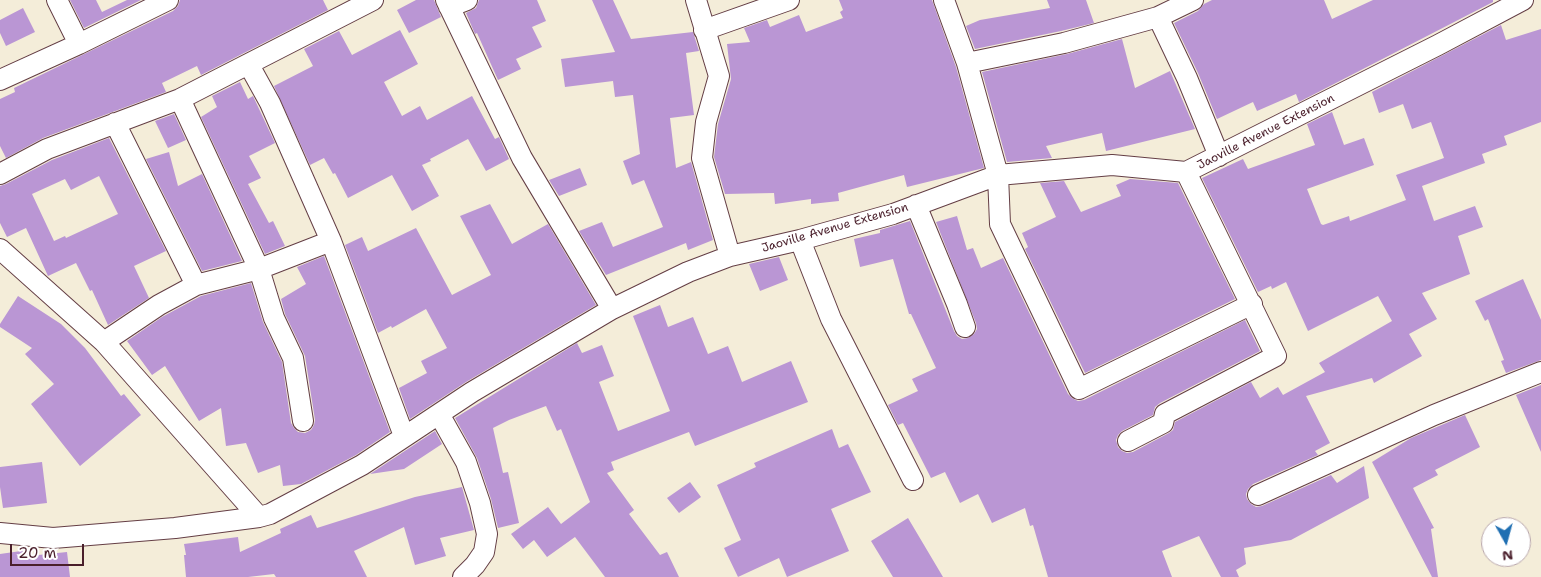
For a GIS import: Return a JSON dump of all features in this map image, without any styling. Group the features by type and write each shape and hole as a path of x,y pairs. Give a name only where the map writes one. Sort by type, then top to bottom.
{"street":[{"path":"57,0 80,44"},
{"path":"0,80 80,44 136,7 168,0"},
{"path":"0,174 47,149 180,99 372,0"},
{"path":"696,0 719,76 706,122 702,158 730,256"},
{"path":"704,30 789,0"},
{"path":"944,0 967,63 998,174 1000,224 1079,389 1252,304"},
{"path":"967,63 1064,43 1158,18 1193,0"},
{"name":"Jaoville Avenue Extension","path":"0,534 53,538 175,528 270,514 362,465 439,414 612,309 688,272 730,256 800,240 893,214 998,174 1112,166 1186,172 1524,0"},
{"path":"454,2 522,158 612,309"},
{"path":"1158,18 1187,78 1220,156"},
{"path":"249,65 277,119 331,241 404,436"},
{"path":"180,99 259,268 274,318 293,358 303,421"},
{"path":"115,123 196,285"},
{"path":"1128,441 1163,423 1165,414 1276,356 1186,172"},
{"path":"916,206 957,304 965,328"},
{"path":"800,240 831,319 913,480"},
{"path":"104,342 159,305 196,285 259,268 331,241"},
{"path":"0,250 104,342 259,517"},
{"path":"1258,496 1434,415 1541,372"},
{"path":"439,414 466,462 480,503 487,534 484,552 475,566 463,577"}],"building":[{"path":"70,0 96,0 102,12 127,0 141,0 84,28"},
{"path":"180,0 323,0 328,10 201,75 197,66 162,83 166,92 43,138 6,158 0,146 0,99 15,92 14,88 173,11 178,6"},
{"path":"416,0 434,0 441,17 409,33 397,10"},
{"path":"479,0 537,0 546,21 532,27 542,47 516,59 521,69 498,80 466,13 476,8"},
{"path":"592,0 613,0 631,39 693,32 699,51 686,53 694,115 670,118 676,168 691,162 713,240 688,250 686,243 606,275 579,231 602,222 613,247 663,227 644,180 632,185 623,161 640,154 633,95 615,97 613,81 565,87 561,59 615,52"},
{"path":"839,0 932,0 956,67 984,168 907,187 904,175 838,193 839,201 811,204 811,199 775,204 774,193 725,194 714,157 718,124 731,79 727,44 750,42 744,28 767,20 770,27 799,15 806,32 843,18 840,12 843,10"},
{"path":"1047,0 1086,0 1094,23 975,49 966,26 980,20 1050,8"},
{"path":"1212,0 1324,0 1332,19 1373,0 1493,0 1493,2 1299,102 1296,94 1257,111 1253,102 1217,119 1174,23 1198,11 1204,4"},
{"path":"23,8 35,32 6,46 0,33 0,20"},
{"path":"1501,25 1506,40 1541,29 1541,122 1504,136 1507,145 1482,154 1485,163 1422,186 1434,221 1475,206 1483,227 1458,236 1470,274 1422,293 1437,319 1409,334 1422,356 1374,383 1372,378 1306,396 1330,443 1315,451 1318,455 1253,484 1246,494 1251,504 1256,507 1262,506 1331,475 1337,483 1364,466 1369,498 1291,540 1244,548 1246,564 1236,570 1239,577 1221,577 1199,536 1162,551 1172,577 1048,577 1033,525 1030,526 1025,508 992,523 978,494 960,503 945,472 931,478 903,423 898,425 888,405 918,391 912,379 936,368 911,314 909,314 893,259 860,267 854,239 880,233 880,230 910,221 954,331 962,339 968,338 977,329 976,323 936,222 957,216 967,250 973,248 981,268 1003,258 1068,394 1078,401 1084,400 1245,320 1260,351 1160,403 1155,407 1153,415 1122,431 1116,440 1118,447 1127,453 1133,452 1169,433 1173,430 1175,422 1251,382 1260,398 1278,387 1283,395 1325,372 1319,363 1392,321 1378,296 1308,331 1286,282 1272,289 1271,286 1258,292 1202,178 1243,159 1248,169 1315,145 1307,124 1332,112 1344,145 1364,138 1374,165 1307,189 1321,224 1323,225 1349,216 1350,221 1406,200 1396,175 1444,158 1431,122 1412,129 1403,104 1379,113 1372,92"},
{"path":"400,30 418,64 384,82 402,116 420,106 427,120 472,96 495,139 499,137 509,159 486,171 468,139 430,159 431,161 422,165 439,196 412,211 392,175 348,198 335,173 333,174 324,158 310,165 274,86 313,66 304,49 339,31 352,55"},
{"path":"1122,39 1135,88 1170,71 1195,129 1106,151 1102,133 1046,146 1052,158 1007,162 982,72 1067,54"},
{"path":"240,82 248,99 253,96 275,143 249,156 261,178 248,184 269,223 273,221 285,246 265,254 201,117 217,107 212,96"},
{"path":"174,114 186,140 168,148 155,121"},
{"path":"109,138 166,251 134,266 149,298 108,325 92,290 90,291 76,263 48,276 26,228 7,237 0,223 0,186 52,160","holes":["99,176 118,214 66,238 65,236 54,241 32,194 65,179 71,190"]},
{"path":"169,152 178,186 202,174 242,261 202,271 146,159"},
{"path":"580,168 587,185 559,196 549,180"},
{"path":"1130,179 1178,183 1235,299 1085,373 1025,249 1028,247 1022,233 1056,217 1040,183 1064,181 1081,212 1121,196 1116,185"},
{"path":"490,204 512,244 548,224 596,305 466,382 410,419 399,388 427,373 421,361 447,348 426,309 392,328 391,326 378,333 345,245 362,237 368,251 416,228 452,295 491,275 460,216"},
{"path":"324,256 390,432 356,455 301,484 283,486 280,465 258,473 246,443 226,446 221,408 199,421 165,366 152,375 127,341 162,317 201,296 251,283 263,322 282,362 291,423 298,432 305,433 311,430 315,420 305,356 285,314 281,299 306,284 297,267"},
{"path":"779,257 788,280 760,291 749,264"},
{"path":"1523,279 1541,320 1541,360 1506,373 1501,361 1504,360 1488,319 1485,321 1475,301"},
{"path":"18,296 61,324 85,348 121,396 124,394 141,415 80,466 31,404 54,384 25,354 32,348 0,327 0,324"},
{"path":"660,305 668,327 693,317 708,354 728,346 742,382 791,361 808,402 695,446 689,432 611,462 614,470 607,473 634,510 629,514 660,555 667,552 679,577 605,577 575,537 547,557 534,540 523,549 511,534 548,507 561,524 590,502 561,429 557,431 546,406 493,428 503,473 508,472 519,523 498,528 491,499 477,458 455,418 577,343 582,353 602,345 614,376 599,382 618,431 670,411 633,316"},
{"path":"1541,385 1541,452 1516,395"},
{"path":"1465,415 1480,447 1435,470 1438,475 1413,488 1434,528 1431,529 1438,577 1432,577 1372,462 1411,438"},
{"path":"832,429 839,448 848,444 871,492 831,509 849,551 787,577 779,558 738,577 724,548 741,540 717,485 756,467 754,463"},
{"path":"435,431 442,444 404,469 370,474"},
{"path":"42,462 47,503 3,508 0,467"},
{"path":"690,482 701,497 679,513 667,498"},
{"path":"462,487 474,530 440,538 446,556 415,565 404,527 354,551 367,577 276,577 274,574 248,577 186,577 184,544 238,537 240,552 281,533 280,529 311,515 317,528 415,497"},
{"path":"908,518 943,577 893,577 871,541"},
{"path":"28,550 29,556 67,552 70,577 0,577 0,554"}]}
